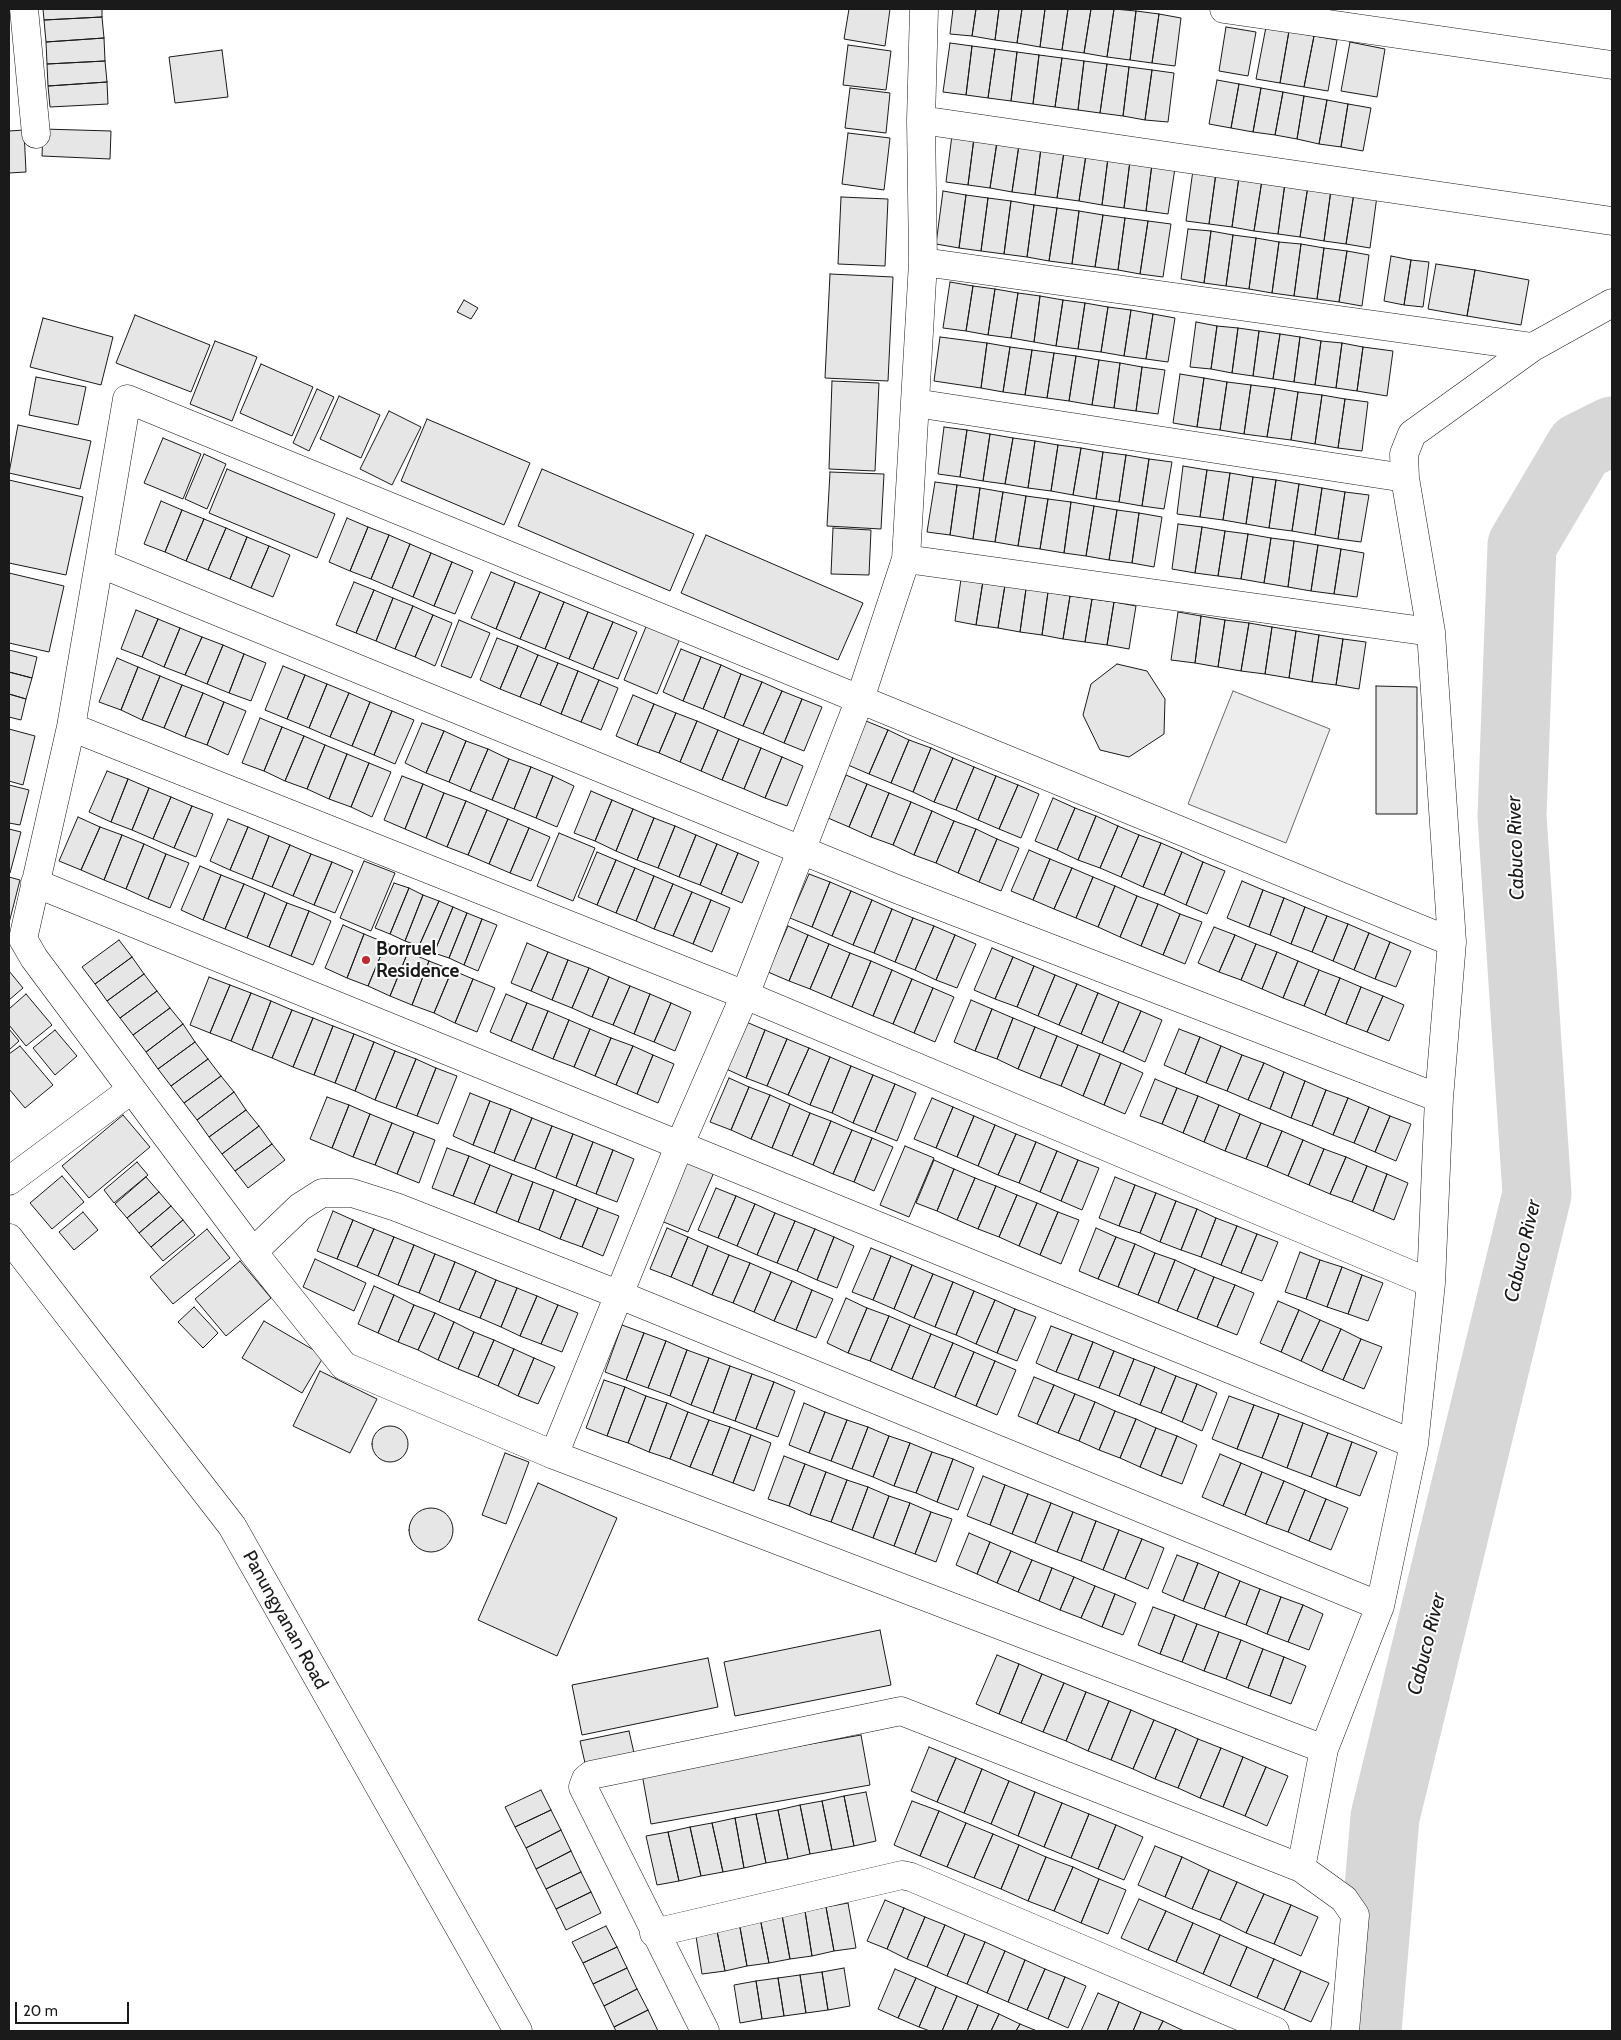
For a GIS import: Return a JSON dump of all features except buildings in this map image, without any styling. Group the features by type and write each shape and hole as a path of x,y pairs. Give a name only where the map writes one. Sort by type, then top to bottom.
{"street":[{"path":"24,9 36,134"},
{"path":"554,1455 680,1144 745,995 860,699 906,559 923,262 921,120 924,9"},
{"path":"1224,9 1612,66"},
{"path":"921,120 1612,220"},
{"path":"923,262 1533,347"},
{"path":"1301,1868 1324,1749 1380,1606 1414,1444 1431,1282 1439,1098 1452,942 1431,632 1405,478 1404,454 1412,434 1533,347 1612,303"},
{"path":"1324,1749 554,1455 344,1366 253,1252 131,1090 34,958 23,940 34,883 71,728 127,399 1452,942"},
{"path":"915,402 1405,478"},
{"path":"906,559 1431,632"},
{"path":"99,564 800,850 1439,1098"},
{"path":"71,728 745,995 1431,1282"},
{"path":"34,883 1414,1444"},
{"path":"9,1181 131,1090"},
{"path":"253,1252 300,1207 322,1194 352,1193 396,1207 620,1295 1380,1606"},
{"name":"Panungyanan Road","path":"9,1238 232,1526 518,2031"},
{"path":"705,2031 654,1933 583,1787 586,1778 592,1775 901,1711 1301,1868 1344,1900 1355,1915 1345,2031"},
{"path":"654,1933 902,1875 911,1877 1275,2031"}],"shaded area":[{"path":"1233,691 1330,729 1286,843 1188,804"}],"waterway":[{"name":"Cabuco River","path":"1367,2031 1385,1817 1537,1194 1512,816 1522,545 1580,447 1612,431"}],"place":[{"name":"Borruel Residence","path":"366,960"}]}
